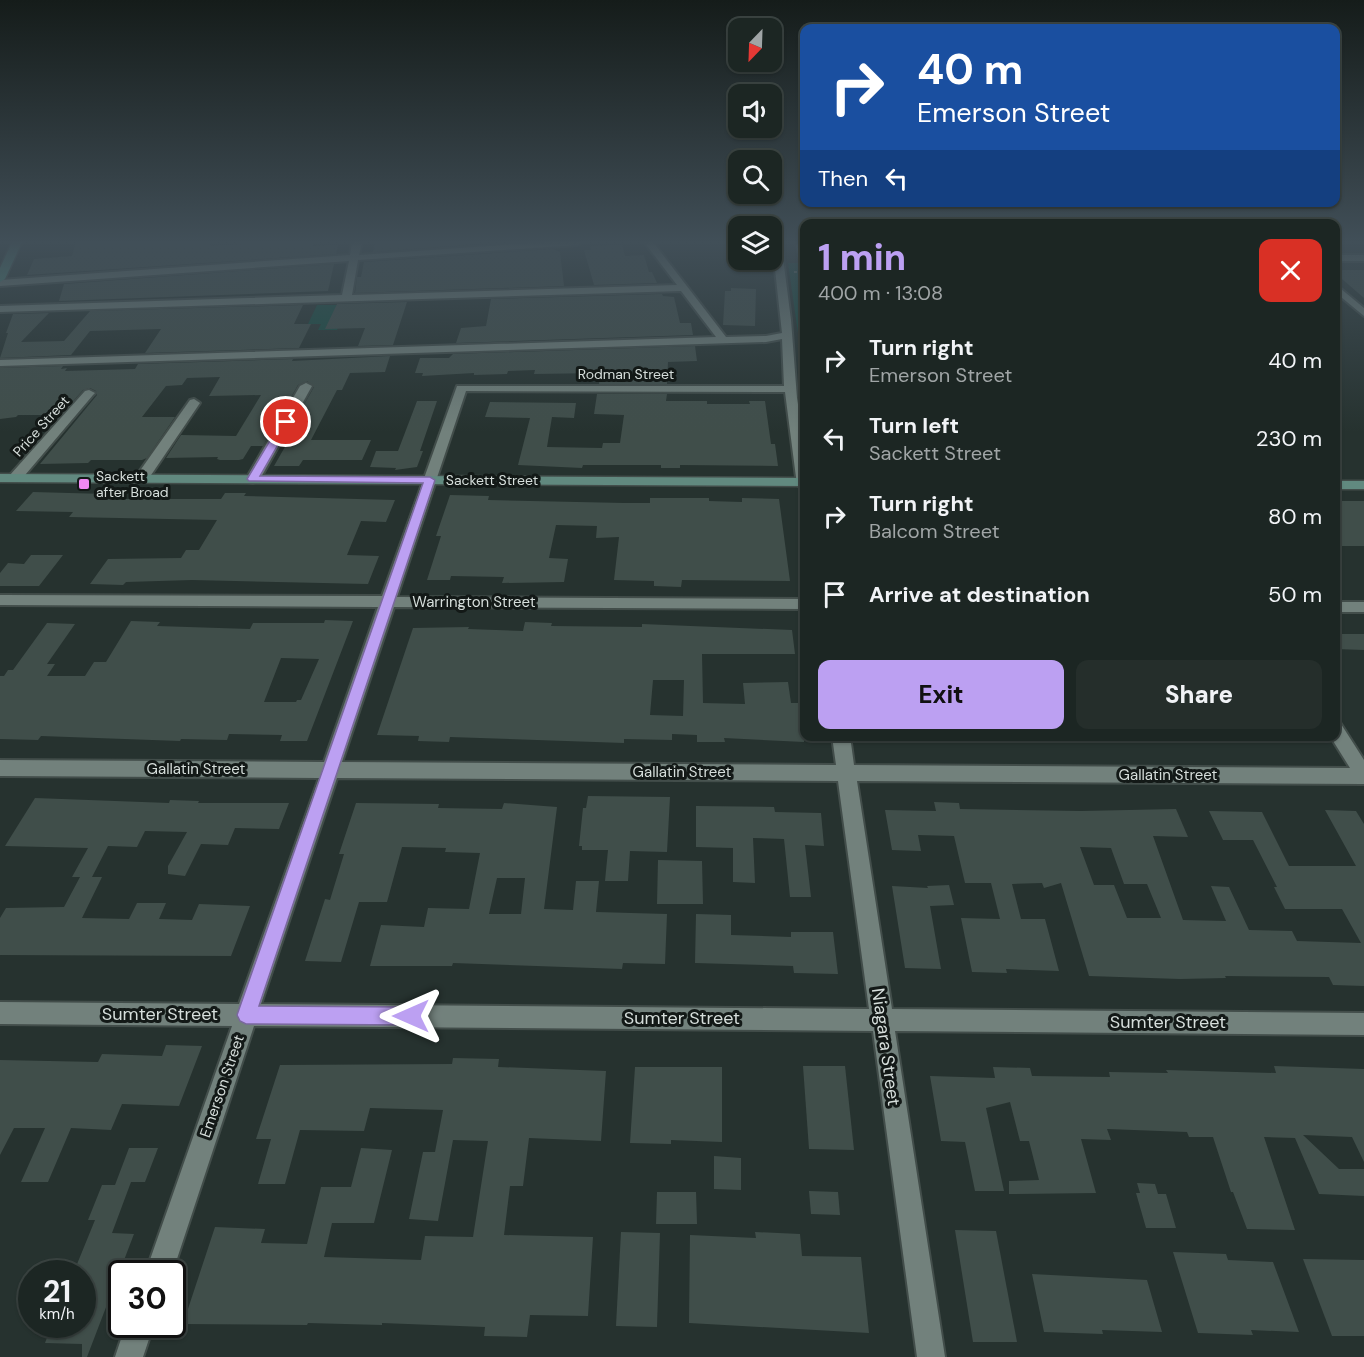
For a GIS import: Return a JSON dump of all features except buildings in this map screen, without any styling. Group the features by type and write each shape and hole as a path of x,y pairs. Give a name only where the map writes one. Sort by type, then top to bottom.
{"street":[{"path":"0,309 127,305"},
{"path":"696,305 723,340"},
{"path":"783,305 791,394 800,456"},
{"path":"0,363 766,339 786,335"},
{"path":"253,479 306,386"},
{"name":"Rodman Street","path":"461,388 791,394"},
{"name":"Emerson Street","path":"163,1260 461,388"},
{"name":"Price Street","path":"15,478 89,393"},
{"path":"142,478 194,404"},
{"name":"Sackett Street","path":"0,478 800,483"},
{"path":"1340,485 1364,485"},
{"name":"Warrington Street","path":"0,600 800,604"},
{"path":"1340,607 1364,607"},
{"path":"1340,737 1364,776"},
{"name":"Niagara Street","path":"842,741 931,1357"},
{"name":"Gallatin Street","path":"0,768 1364,776"},
{"name":"Sumter Street","path":"0,1013 1364,1024"},
{"path":"129,1357 135,1338"}],"green space":[{"path":"317,305 348,305 337,330 318,330 321,324 308,324"},
{"path":"794,305 800,305 799,340"}],"place":[{"name":"Sackett after Broad","path":"84,484"}],"route":[{"path":"286,422 253,479 430,480 246,1015 411,1016"}]}
